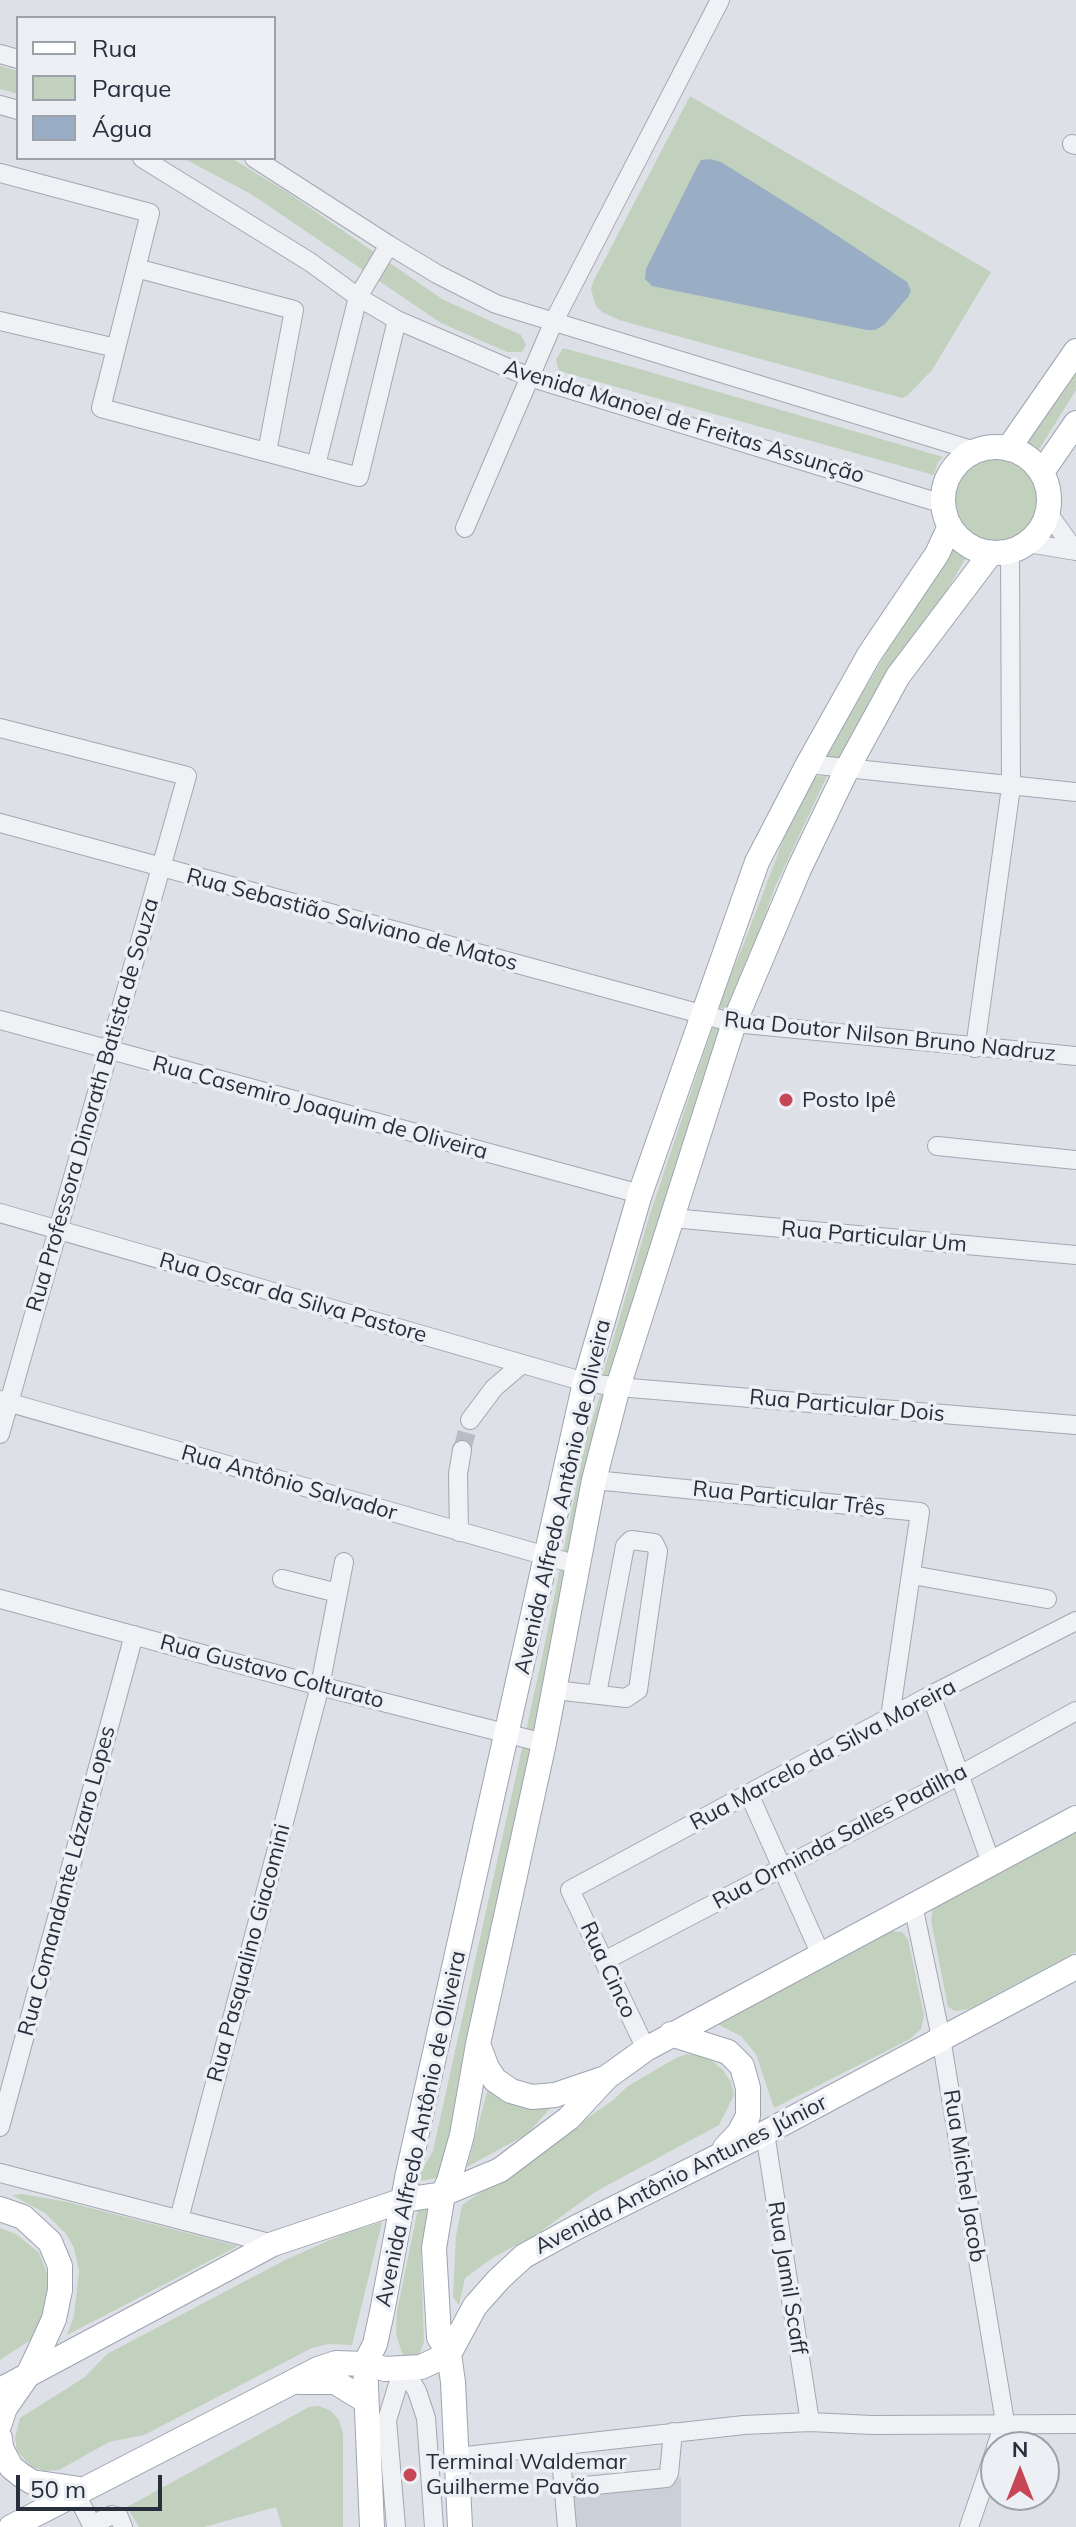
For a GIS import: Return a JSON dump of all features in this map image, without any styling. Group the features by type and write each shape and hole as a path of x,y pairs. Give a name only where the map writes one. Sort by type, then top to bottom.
{"main road":[{"path":"1008,449 1076,351"},
{"path":"1042,472 1076,423"},
{"path":"997,447 1008,449 1027,457 1042,472 1049,492 1048,513 1039,533 1010,550 967,545 946,515 945,486 953,469 975,451 997,447"},
{"name":"Avenida Alfredo Antônio de Oliveira","path":"372,2527 365,2364 375,2344 408,2173 585,1382 640,1194 757,862 869,655 937,554 946,515"},
{"name":"Avenida Alfredo Antônio de Oliveira","path":"460,2527 449,2354 439,2337 434,2248 443,2194 462,2135 478,2044 544,1743 594,1480 618,1387 734,1023 799,869 847,769 898,676 1010,550"},
{"path":"0,2390 273,2244 404,2200 443,2194 500,2170 569,2118 607,2077 646,2049 1076,1818"},
{"name":"Avenida Antônio Antunes Júnior","path":"449,2354 475,2306 524,2256 765,2133 1076,1967"},
{"path":"671,2034 728,2052 742,2066 748,2088 748,2116 739,2133 718,2155"},
{"path":"478,2044 495,2080 511,2091 532,2097 555,2095 607,2077"},
{"path":"0,2209 23,2217 50,2242 60,2266 60,2290 54,2319 28,2375 5,2408 0,2423"},
{"path":"11,2527 278,2388 336,2363 365,2364 385,2369 421,2367 449,2354"},
{"path":"278,2388 305,2381 335,2382 356,2392 366,2401"},
{"path":"0,2438 1,2448 11,2467 21,2475 32,2482 78,2491"}],"street":[{"path":"465,528 554,321 720,0"},
{"name":"Avenida Manoel de Freitas Assunção","path":"145,160 397,320 529,377 946,515"},
{"path":"257,160 437,274 496,304 975,451"},
{"path":"0,173 150,213 101,408 359,477 397,320"},
{"path":"316,465 358,297 389,245"},
{"path":"136,268 294,310 267,452"},
{"path":"0,321 116,348"},
{"path":"1048,513 1076,551"},
{"path":"975,1048 1011,787 1010,550 1076,551"},
{"name":"Rua Professora Dinorath Batista de Souza","path":"0,728 187,776 58,1230 5,1401 0,1434"},
{"path":"808,764 1076,792"},
{"name":"Rua Sebastião Salviano de Matos","path":"0,823 703,1016"},
{"name":"Rua Doutor Nilson Bruno Nadruz","path":"703,1016 734,1023 1076,1056"},
{"name":"Rua Casemiro Joaquim de Oliveira","path":"0,1020 640,1194"},
{"path":"937,1146 1076,1160"},
{"name":"Rua Oscar da Silva Pastore","path":"0,1213 585,1382"},
{"name":"Rua Particular Um","path":"672,1218 1076,1255"},
{"path":"470,1420 494,1388 522,1364"},
{"name":"Rua Particular Dois","path":"585,1382 1076,1425"},
{"name":"Rua Antônio Salvador","path":"5,1401 578,1565"},
{"path":"459,1532 458,1474 462,1450"},
{"name":"Rua Particular Três","path":"594,1480 920,1512 890,1717"},
{"path":"554,1690 626,1698 638,1690 658,1551 654,1543 631,1540 625,1546 597,1694"},
{"name":"Rua Pasqualino Giacomini","path":"179,2219 320,1686 344,1562"},
{"path":"912,1575 1047,1599"},
{"path":"282,1579 338,1593"},
{"name":"Rua Gustavo Colturato","path":"0,1599 544,1743"},
{"name":"Rua Marcelo da Silva Moreira","path":"570,1890 931,1695 1076,1621"},
{"name":"Rua Comandante Lázaro Lopes","path":"0,2127 134,1635"},
{"path":"931,1695 991,1863"},
{"name":"Rua Orminda Salles Padilha","path":"604,1961 1076,1711"},
{"path":"749,1794 821,1955"},
{"name":"Rua Cinco","path":"570,1890 646,2049"},
{"name":"Rua Michel Jacob","path":"913,1905 941,2038 1005,2422 1002,2431"},
{"name":"Rua Jamil Scaff","path":"765,2133 810,2422"},
{"path":"0,2173 273,2244"},
{"path":"396,2527 387,2420 403,2368"},
{"path":"403,2368 417,2391 426,2418 434,2527"},
{"path":"457,2457 744,2425 810,2422 872,2425 1076,2424"},
{"path":"565,2488 666,2478 673,2432"},
{"path":"560,2446 567,2527"},
{"path":"78,2491 93,2526 112,2515 119,2517 123,2527"},
{"name":"Rua Michel Jacob","path":"969,2527 980,2495"}],"shaded area":[{"path":"681,2477 681,2527 563,2527 561,2492"}],"green space":[{"path":"0,66 16,70 16,93 0,89"},
{"path":"690,96 991,272 932,370 902,398 619,320 596,306 591,290","holes":["702,160 867,330 645,274"]},
{"path":"187,160 234,160 287,192 442,299 521,335 526,345 522,352 507,352 441,323 251,194"},
{"path":"563,348 943,457 934,475 559,371 556,360"},
{"path":"1076,370 1076,390 1035,456 1022,447"},
{"path":"996,455 1013,458 1027,468 1037,482 1040,499 1037,516 1027,530 1013,540 996,543 979,540 965,530 955,516 952,499 955,482 965,468 979,458"},
{"path":"952,543 967,556 937,607 913,647 869,705 837,763 823,759"},
{"path":"827,776 775,887 731,1013 717,1006 807,777"},
{"path":"722,1025 613,1378 606,1379 603,1374 650,1214 712,1029"},
{"path":"600,1395 606,1399 441,2177 415,2182 433,2151 542,1658 585,1443"},
{"path":"1076,1828 1076,1952 969,2009 955,2011 948,2007 931,1920 933,1908"},
{"path":"884,1931 902,1932 908,1939 924,2016 921,2029 910,2039 774,2108 756,2054 741,2036 715,2023"},
{"path":"687,2054 712,2061 731,2082 734,2095 719,2125 595,2192 537,2234 494,2257 465,2278 459,2305 453,2297 456,2236 462,2205 612,2101 628,2086"},
{"path":"489,2085 554,2104 527,2134 467,2167"},
{"path":"12,2195 67,2202 238,2246 67,2335 74,2316 79,2271 74,2248 67,2235 45,2213"},
{"path":"419,2204 430,2206 421,2254 424,2342 418,2357 407,2359 396,2334 397,2311"},
{"path":"382,2222 352,2345 328,2344 312,2348 144,2435 109,2442 59,2470 45,2471 32,2467 17,2451 15,2438 20,2418 85,2377 107,2354 287,2259 346,2233"},
{"path":"0,2228 16,2234 39,2253 50,2281 45,2314 32,2339 0,2360"},
{"path":"319,2406 331,2411 339,2420 343,2433 343,2527 282,2527 276,2507 204,2527 139,2527 127,2507 309,2407"}],"water":[{"path":"701,160 721,162 907,282 911,291 908,297 884,325 867,330 652,286 645,279 646,269 698,165"}],"tunnel":[{"path":"462,1450 470,1420"}],"place":[{"name":"Posto Ipê","path":"786,1100"},
{"name":"Terminal Waldemar Guilherme Pavão","path":"410,2475"}]}
